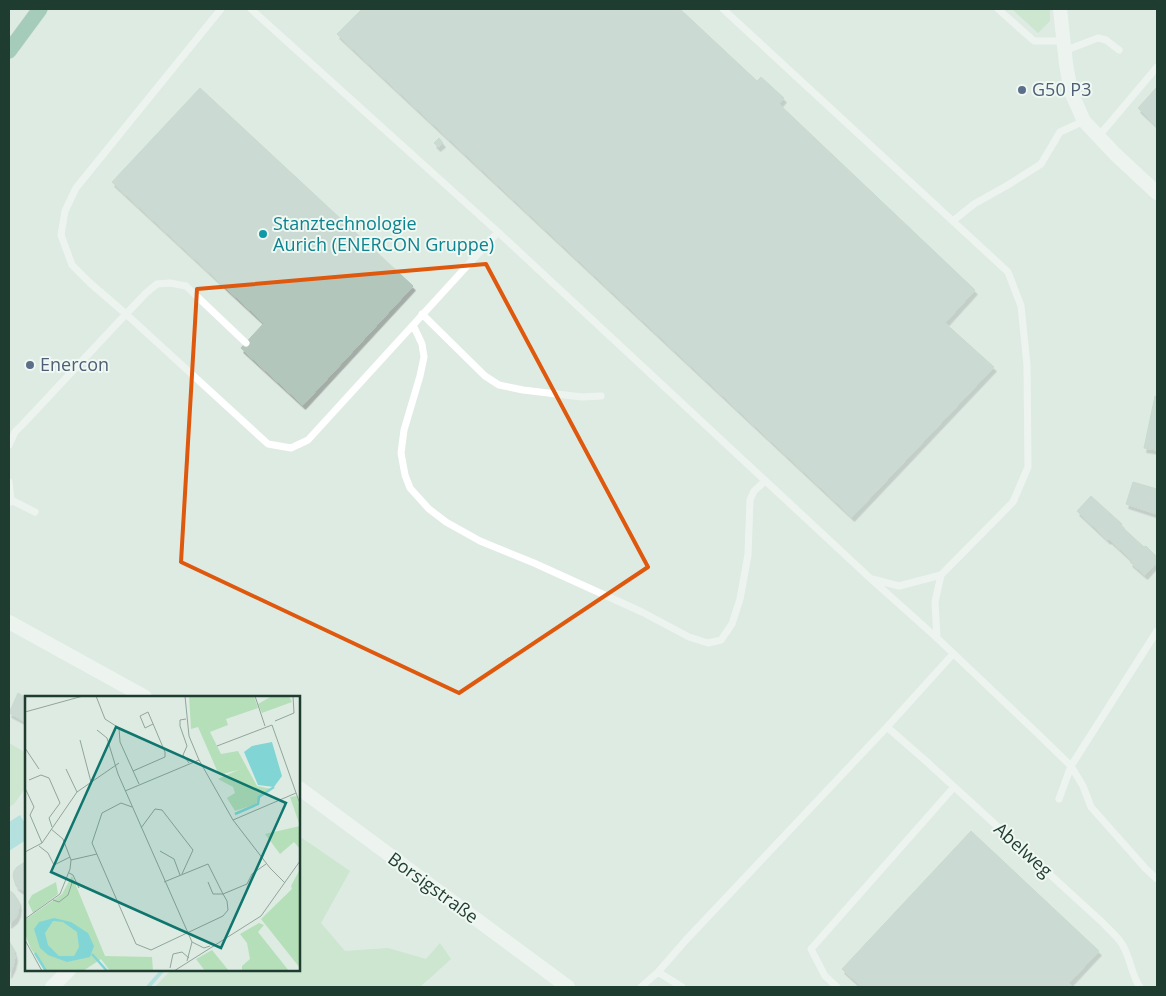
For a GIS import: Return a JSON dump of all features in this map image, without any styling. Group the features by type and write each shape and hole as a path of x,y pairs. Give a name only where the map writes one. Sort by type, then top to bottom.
{"main road":[{"path":"9,51 40,9"}],"street":[{"path":"1060,9 1071,92 1084,121 1115,154 1157,193"},
{"path":"9,622 144,696"},
{"name":"Borsigstraße","path":"300,789 568,987"},
{"path":"52,987 67,971"}],"lane":[{"path":"221,9 76,188 65,211 61,235 72,265 268,444 290,448 308,440 498,232"},
{"path":"251,9 498,232 1036,732 1071,766 1083,786 1091,807 1157,879"},
{"path":"723,9 1008,272 1021,306 1027,365 1028,467 1013,502 941,575 899,586 871,579"},
{"path":"998,9 1034,41 1064,46 1098,38 1106,40 1119,50"},
{"path":"1098,137 1157,67"},
{"path":"953,221 974,204 1041,164 1060,132 1084,121"},
{"path":"9,445 15,432 146,293 157,284 170,283 186,286 246,343"},
{"path":"422,314 485,376 499,385 523,390 582,397 601,396"},
{"path":"413,325 422,344 424,357 404,430 401,453 405,475 410,488 429,509 446,522 480,541 534,562 689,636 708,643 721,640 732,624 740,599 748,554 750,500 754,491 765,481"},
{"path":"9,482 10,502 35,512"},
{"path":"937,638 935,602 941,575"},
{"path":"1059,799 1071,766 1157,631"},
{"path":"641,987 658,972 953,654"},
{"name":"Abelweg","path":"886,727 1103,923 1122,943 1140,987"},
{"path":"837,987 824,976 811,949 954,787"},
{"path":"658,972 682,987"}],"highlighted area":[{"path":"486,264 648,567 459,693 181,562 197,289"}],"green space":[{"path":"1012,9 1050,9 1050,21 1038,33"},
{"path":"9,743 25,752 25,788 14,804 9,807"},
{"path":"300,837 350,871 321,923 345,951 388,948 426,959 440,943 451,959 420,987 155,987 170,971 300,971"}],"water":[{"path":"20,815 25,823 25,841 9,851 9,822"}],"building":[{"path":"362,9 680,9 757,81 761,77 784,98 779,104 975,290 945,323 994,367 852,517 337,34"},
{"path":"1157,87 1157,126 1138,108"},
{"name":"Stanztechnologie Aurich (ENERCON Gruppe)","path":"200,88 413,286 303,405 241,348 264,323 112,182"},
{"path":"439,138 443,143 438,147 434,143"},
{"path":"1155,396 1157,397 1157,450 1144,448"},
{"path":"1133,482 1157,489 1157,514 1126,504"},
{"path":"1091,496 1122,524 1121,526 1157,557 1157,562 1145,575 1130,562 1132,560 1077,511"},
{"path":"18,693 25,697 25,721 9,713"},
{"path":"971,831 1099,951 1069,983 1073,987 862,987 842,969"},
{"path":"25,862 25,891 16,886 13,876 17,867"},
{"path":"9,890 18,900 19,906 15,919 9,924"},
{"path":"9,941 15,957 9,974"}],"waterway":[{"path":"148,987 162,971"}],"place":[{"name":"G50 P3","path":"1022,90"},
{"name":"Stanztechnologie Aurich (ENERCON Gruppe)","path":"263,234"},
{"name":"Enercon","path":"30,365"}]}
